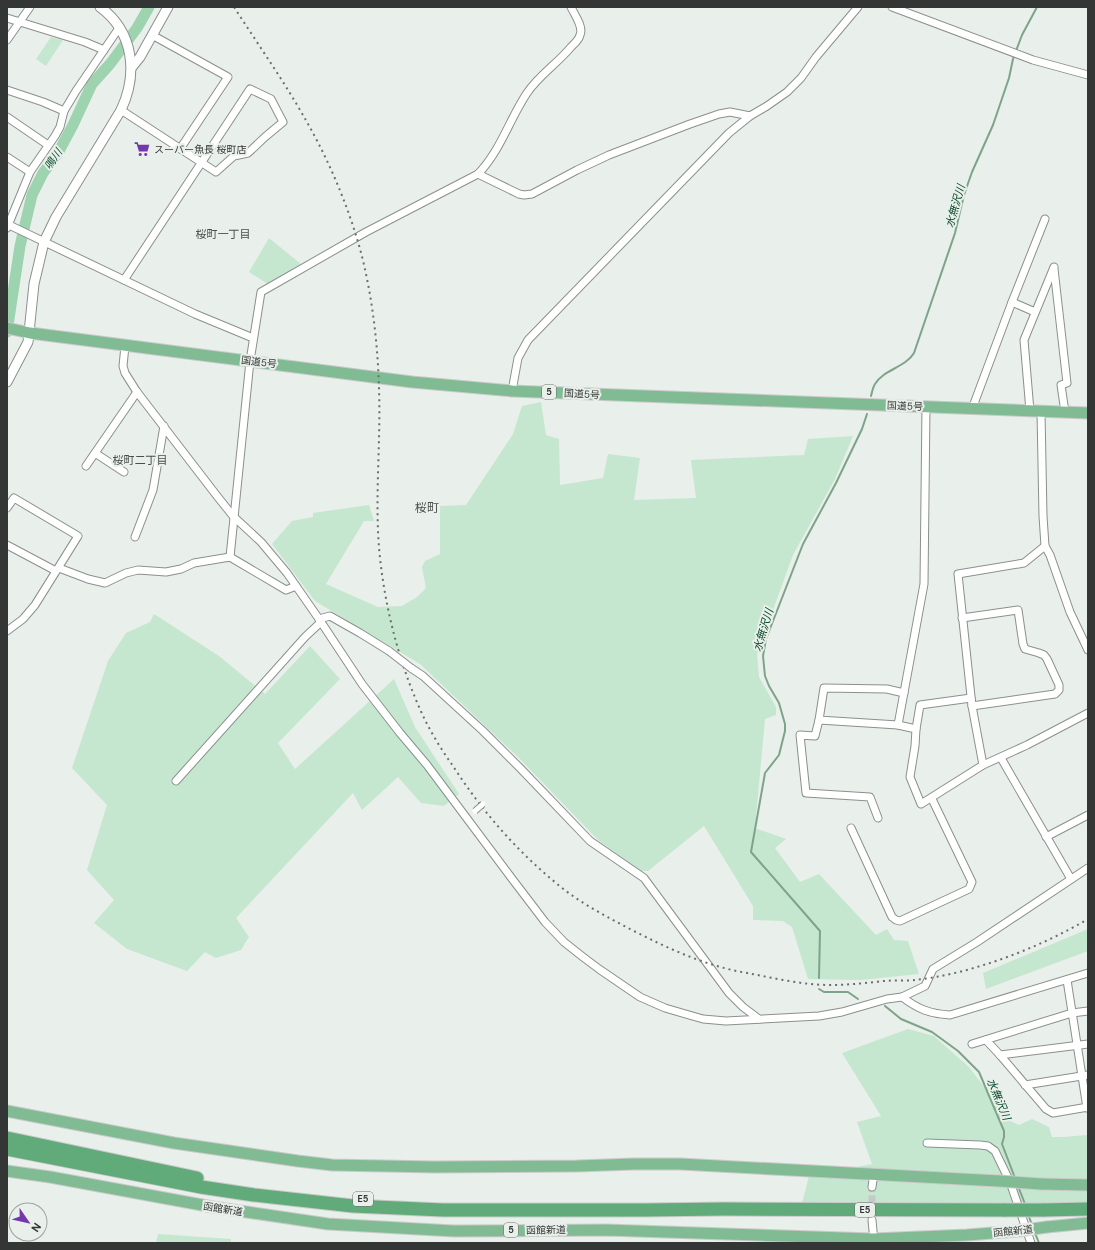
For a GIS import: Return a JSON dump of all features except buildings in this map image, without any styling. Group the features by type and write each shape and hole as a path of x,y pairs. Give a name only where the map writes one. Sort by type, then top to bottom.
{"highway":[{"name":"国道5号","path":"11,329 125,346 412,382 512,391 1088,413"},
{"path":"7,1111 174,1143 332,1165 436,1168 680,1164 1041,1184 1088,1185"},
{"name":"函館新道","path":"7,1138 203,1179 256,1188 318,1195 444,1203 617,1205 724,1209"},
{"name":"函館新道","path":"7,1149 254,1196 353,1206 451,1210 1088,1209"},
{"name":"函館新道","path":"7,1171 213,1208 328,1224 454,1231 606,1230 874,1241 1018,1231 1088,1223"}],"street":[{"path":"7,40 30,7"},
{"path":"132,67 140,57 168,7"},
{"path":"230,557 250,361 261,292 366,232 478,174 499,147 527,93 538,80 568,51 580,36 580,27 571,7"},
{"path":"512,391 518,358 528,340 729,134 750,116 767,106 793,87 858,7"},
{"path":"892,7 1023,56 1088,75"},
{"path":"7,382 28,342 34,284 44,242 56,217 127,98 132,67 129,51 121,31 110,14 104,8"},
{"path":"7,18 85,42 104,50"},
{"path":"121,31 104,50 64,111 60,127 30,172 7,225 29,234 195,314 253,338"},
{"path":"152,35 228,77 180,149"},
{"path":"121,110 180,149 202,163 216,172 234,156 248,153 283,122 271,99 250,89 202,163 124,280"},
{"path":"7,90 64,111"},
{"path":"478,174 520,194 532,194 609,155 696,122 730,112 750,116"},
{"path":"7,117 48,145"},
{"path":"7,157 30,172"},
{"path":"972,409 1045,219"},
{"path":"1030,411 1024,340 1054,267 1066,383 1061,385 1064,412"},
{"path":"1012,302 1035,312"},
{"path":"125,346 123,366 137,392 233,516 261,542 287,573 362,684 400,733 428,765 512,880 545,922 564,942 599,970 640,997 687,1016 726,1021 819,1016 842,1012 887,999 902,997 925,986 933,969 977,942 1088,868"},
{"path":"86,466 137,392"},
{"path":"898,726 924,584 926,406"},
{"path":"1041,412 1045,546 1050,554 1070,612 1088,650"},
{"path":"135,536 153,490 164,426"},
{"path":"95,453 124,472"},
{"path":"7,508 14,498 78,536 35,605 23,619 7,631"},
{"path":"7,545 58,570 105,583 126,573 138,570 166,572 181,569 194,563 230,557 286,590 296,586"},
{"path":"983,765 971,702 958,574 1024,563 1045,546"},
{"path":"962,618 1018,610 1022,644 1028,651 1044,655 1059,685 1059,690 1055,694 920,705 910,778 921,804 932,799 983,765 1001,758 1088,713"},
{"path":"176,781 320,620 330,616 389,651 428,681 521,769 590,841 644,878 729,993 743,1007 759,1019"},
{"path":"878,818 870,797 806,793 800,735 815,736 824,688 887,689 904,693"},
{"path":"819,720 898,726 916,729"},
{"path":"1001,758 1071,879"},
{"path":"851,828 892,917 900,921 969,889 971,886 972,882 932,799"},
{"path":"475,811 483,804"},
{"path":"1046,837 1088,815"},
{"path":"902,997 916,1007 928,1012 939,1015 950,1015 1088,973"},
{"path":"986,1040 1046,1109 1053,1113 1088,1108 1085,1075 1078,1045 1067,980"},
{"path":"972,1044 1072,1013 1088,1011"},
{"path":"1000,1055 1088,1044"},
{"path":"1025,1085 1085,1075"},
{"path":"927,1143 980,1144 988,1146 995,1151 1010,1182 1030,1243"},
{"path":"872,1187 874,1174"},
{"path":"872,1220 874,1241"}],"green space":[{"path":"51,37 63,40 46,66 36,59"},
{"path":"269,238 301,264 268,284 249,272"},
{"path":"541,402 546,435 559,439 560,485 603,478 608,454 640,458 634,500 696,498 691,460 804,455 808,439 853,436 835,479 793,555 757,654 759,677 776,707 776,715 765,719 755,828 786,839 775,848 800,882 819,874 876,935 887,929 894,940 908,941 919,974 861,980 808,979 792,927 783,921 753,920 753,906 704,826 648,871 641,871 599,841 518,757 420,664 315,601 272,544 292,521 313,517 313,513 369,505 374,521 364,521 326,584 378,607 402,606 417,597 426,588 422,567 425,561 440,554 440,506 466,505 513,434 522,406"},
{"path":"154,614 219,656 265,694 310,646 340,679 278,743 295,769 394,679 415,727 459,794 444,806 421,803 398,777 362,810 353,793 236,918 249,937 241,950 216,958 205,952 187,971 127,949 94,923 114,900 87,870 107,805 72,768 108,661 126,633 150,622"},
{"path":"1088,929 1088,951 986,989 983,973"},
{"path":"908,1029 934,1036 969,1067 1010,1121 1019,1125 1032,1119 1049,1127 1052,1137 1088,1135 1088,1210 1017,1202 905,1213 800,1211 809,1176 872,1164 857,1122 881,1116 842,1053"},
{"path":"158,1234 231,1239 231,1243 156,1243"}],"waterway":[{"name":"鳴川","path":"7,332 20,246 32,195 43,173 58,153 92,84 110,64 137,28 149,7"},
{"name":"水無沢川","path":"871,396 874,385 879,379 905,362 914,353 955,233 964,195 972,172 993,125 1009,78 1013,59 1022,35 1037,7"},
{"name":"水無沢川","path":"819,978 820,931 751,852 765,773 779,755 785,731 785,724 779,703 765,676 763,656 766,639 803,544 836,483 862,429 867,414"},
{"name":"水無沢川","path":"819,989 824,992 848,992 858,999"},
{"name":"水無沢川","path":"885,1006 901,1019 932,1032 958,1051 979,1072 1004,1131 1002,1144 1015,1178"},
{"name":"水無沢川","path":"1018,1186 1025,1204"},
{"name":"水無沢川","path":"1028,1214 1032,1225"},
{"name":"水無沢川","path":"1035,1233 1039,1243"}],"tunnel":[{"path":"872,1187 872,1213"}],"railway":[{"path":"234,7 300,109 335,178 350,217 362,255 369,288 377,346 379,410 378,537 386,599 396,641 416,701 428,726 442,750 477,801 504,833 549,878 566,891 590,907 632,930 674,950 717,966 799,983 837,985 937,977 981,966 1004,958 1048,940 1088,919"}],"place":[{"name":"スーパー魚長 桜町店","path":"142,149"}],"district":[{"name":"桜町一丁目","path":"223,234"},
{"name":"桜町二丁目","path":"140,460"},
{"name":"桜町","path":"427,508"}]}
